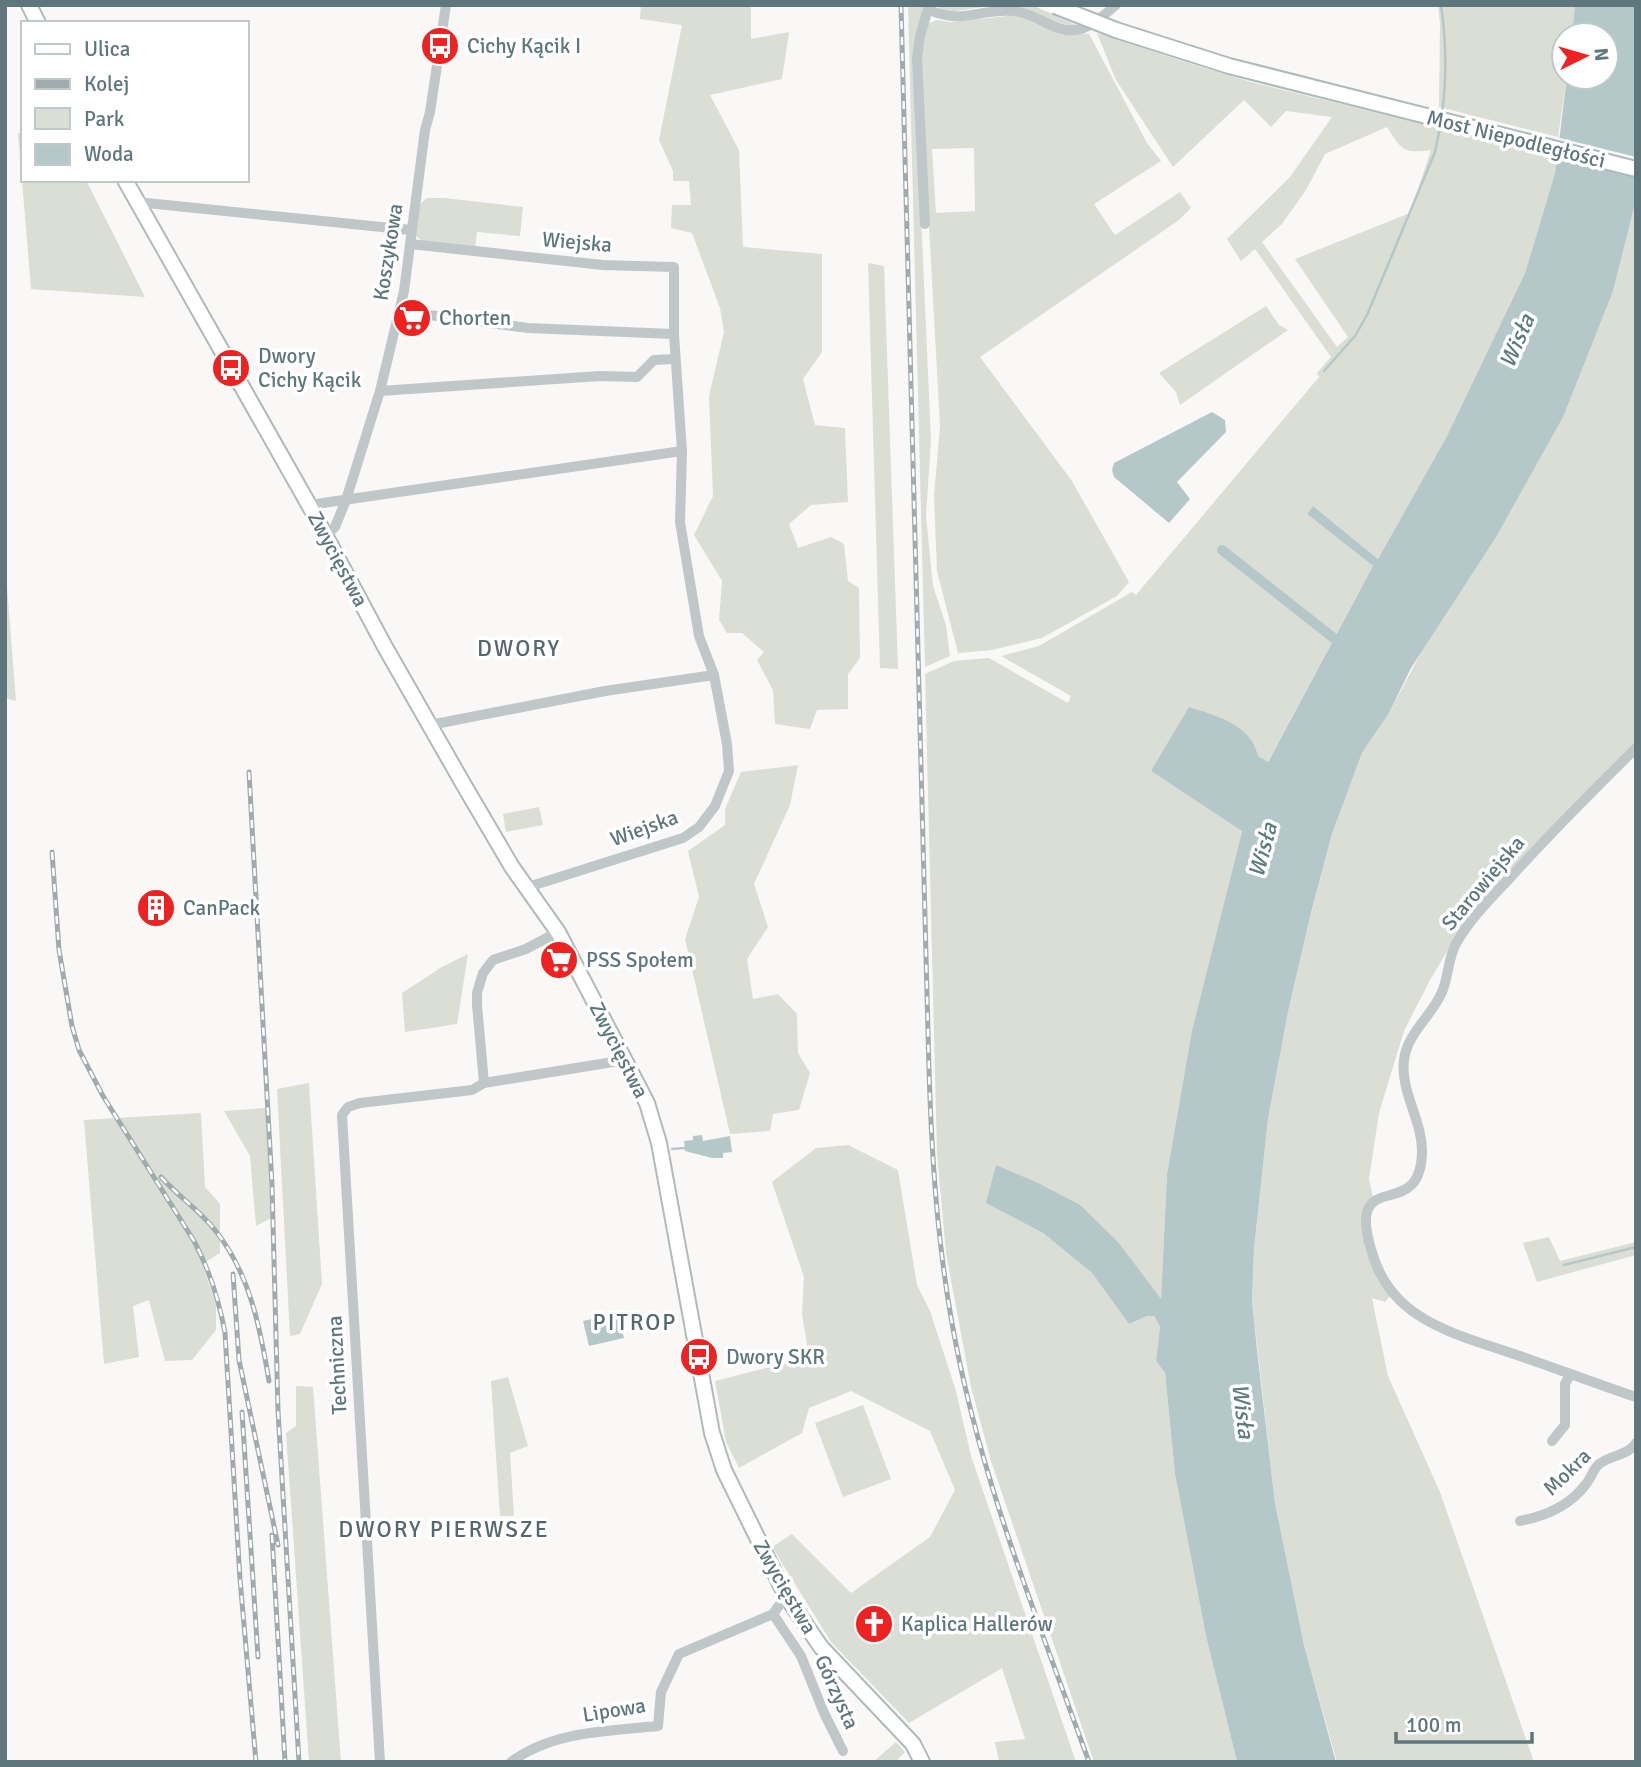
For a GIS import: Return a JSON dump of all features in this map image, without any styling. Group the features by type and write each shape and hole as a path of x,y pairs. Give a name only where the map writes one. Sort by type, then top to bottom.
{"street":[{"path":"29,5 37,21"},
{"name":"Koszykowa","path":"326,535 335,527 346,500 380,391 399,311 446,5"},
{"path":"925,224 917,58 929,8 943,16 957,18 1014,11 1030,15 1054,27 1074,30 1086,27 1116,5"},
{"name":"Most Niepodległości","path":"1054,6 1116,30 1214,62 1636,169"},
{"name":"Zwycięstwa","path":"126,182 497,843 558,932 625,1058 647,1102 659,1143 716,1450 741,1508 786,1596 821,1647 913,1744 922,1762"},
{"path":"137,202 411,230"},
{"name":"Wiejska","path":"410,244 603,265 674,267 674,334 682,451 680,522 699,636 714,675 727,744 729,771 715,806 699,827 683,838 528,887"},
{"path":"399,311 528,328 674,334"},
{"path":"380,391 600,376 638,377 654,360 676,359"},
{"path":"309,505 682,451"},
{"path":"430,725 605,691 714,675"},
{"name":"Starowiejska","path":"1636,748 1548,836 1481,910 1456,943 1442,993 1406,1046 1403,1062 1403,1076 1422,1143 1421,1166 1416,1181 1406,1191 1376,1200 1367,1212 1368,1238 1374,1262 1401,1303 1447,1332 1636,1397"},
{"path":"484,1083 477,1006 482,973 493,960 526,949 558,932"},
{"name":"Techniczna","path":"380,1762 342,1115 348,1107 360,1102 472,1090 484,1083 625,1058"},
{"path":"1552,1441 1565,1425 1565,1384 1570,1375"},
{"name":"Mokra","path":"1520,1521 1539,1517 1558,1508 1587,1484 1599,1464 1636,1443"},
{"path":"773,1614 786,1596"},
{"name":"Górzysta","path":"773,1614 801,1656 843,1751"},
{"name":"Lipowa","path":"511,1762 528,1749 544,1743 588,1733 657,1726 661,1692 678,1654 773,1614"}],"green space":[{"path":"641,5 751,5 751,39 789,32 782,79 710,95 739,150 743,247 822,254 822,352 803,379 815,425 845,428 848,502 811,505 789,524 798,548 831,537 844,544 848,581 859,588 860,658 848,674 848,709 817,710 810,729 775,724 773,690 757,660 764,652 742,633 727,633 719,620 722,581 694,535 713,496 709,396 724,332 720,308 692,233 671,228 672,205 691,205 689,181 673,181 673,171 659,140 682,25 640,19"},
{"path":"908,5 926,5 914,57 931,440 926,516 933,586 946,625 950,656 925,667"},
{"path":"937,5 1032,5 1078,26 1059,23 1009,6 942,12"},
{"path":"1438,5 1575,5 1573,21 1550,21 1550,91 1565,91 1558,137 1439,107"},
{"path":"1018,15 1052,29 1089,34 1147,143 1161,161 1094,204 1115,235 1180,192 1191,208 1179,220 980,357 1072,481 1129,582 1117,596 1042,638 992,650 958,653 937,571 934,496 940,426 920,65 928,24 936,20 950,22","holes":["974,148 975,211 936,213 932,149"]},
{"path":"1097,33 1251,82 1557,157 1555,173 1525,273 1447,436 1378,559 1313,506 1307,514 1373,566 1267,763 1258,756 1151,771 1242,830 1192,1030 1167,1174 1161,1301 1119,1243 986,1202 1043,1233 1092,1273 1129,1324 1147,1316 1154,1316 1160,1327 1156,1361 1165,1373 1175,1474 1206,1636 1237,1762 1094,1762 991,1461 971,1387 946,1253 937,1154 925,674 954,661 989,658 1068,703 1071,696 1001,656 1039,646 1132,592 1136,595 1319,377 1317,373 1331,357 1255,249 1241,261 1227,239 1290,177 1332,117 1286,111 1271,127 1244,100 1173,167 1116,80","holes":["1387,127 1404,149 1431,150 1410,213 1295,259 1348,337 1337,347 1262,242 1282,224 1306,190 1325,154"]},
{"path":"18,133 21,133 21,169"},
{"path":"22,182 87,182 145,297 31,289"},
{"path":"427,198 523,207 520,236 477,232 475,249 426,244 416,236 419,205"},
{"path":"1636,200 1636,743 1478,908 1452,943 1430,980 1404,1031 1379,1113 1369,1179 1373,1197 1365,1206 1364,1219 1391,1295 1385,1302 1372,1298 1388,1376 1440,1492 1534,1762 1337,1762 1304,1645 1275,1503 1252,1301 1254,1249 1268,1119 1288,1012 1332,834 1362,753 1389,713 1613,291"},
{"path":"868,263 884,266 898,669 880,668"},
{"path":"1266,306 1279,325 1288,330 1180,405 1176,392 1159,373"},
{"path":"5,561 16,701 5,698"},
{"path":"798,765 790,805 754,884 768,927 747,959 753,999 778,994 797,1014 798,1053 810,1073 799,1110 773,1114 770,1131 730,1134 685,939 699,897 688,851 725,825 725,809 741,772"},
{"path":"539,807 543,825 506,832 503,814"},
{"path":"468,954 457,1024 405,1032 402,993"},
{"path":"309,1083 322,1284 300,1334 290,1336 277,1089"},
{"path":"266,1108 271,1218 256,1226 250,1156 224,1111"},
{"path":"201,1113 205,1187 220,1204 220,1253 202,1264 216,1304 216,1330 192,1360 165,1361 149,1300 133,1306 139,1357 104,1364 84,1120"},
{"path":"848,1145 898,1170 917,1285 930,1311 956,1391 971,1456 1076,1762 999,1762 995,1742 1025,1739 1002,1668 909,1723 831,1642 772,1547 792,1534 851,1593 930,1537 955,1490 930,1431 851,1391 809,1408 802,1433 739,1468 726,1442 715,1381 809,1357 802,1314 804,1277 772,1182 816,1148"},
{"path":"1549,1237 1560,1261 1636,1242 1636,1255 1537,1282 1523,1243"},
{"path":"508,1377 528,1446 510,1453 514,1516 500,1516 491,1381"},
{"path":"296,1386 313,1387 341,1762 309,1762 286,1433 296,1426"},
{"path":"863,1405 891,1479 843,1497 815,1423"},
{"path":"896,1742 905,1752 895,1762 873,1762"}],"water":[{"name":"Wisła","path":"1575,5 1636,5 1636,200 1613,291 1563,417 1496,537 1411,668 1389,713 1362,753 1332,834 1311,913 1288,1012 1268,1119 1254,1249 1252,1301 1258,1359 1275,1503 1304,1645 1336,1762 1237,1762 1206,1636 1175,1474 1165,1373 1156,1361 1160,1327 1154,1316 1147,1316 1129,1324 1092,1273 1043,1233 986,1203 996,1165 1080,1205 1119,1243 1161,1299 1167,1174 1192,1030 1242,831 1151,771 1189,707 1221,718 1240,729 1254,745 1258,756 1268,762 1373,566 1307,514 1313,506 1378,559 1447,436 1525,273 1555,173 1565,91 1620,91 1620,21 1573,21"},
{"path":"1212,412 1225,420 1226,432 1177,482 1190,499 1169,523 1114,477 1114,463"},
{"path":"702,1135 703,1141 730,1136 732,1152 723,1153 723,1158 712,1158 685,1151 684,1141"},
{"path":"618,1313 624,1338 589,1346 583,1321"}],"pier":[{"path":"1556,137 1636,157 1636,176 1554,155"}],"waterway":[{"path":"1441,5 1445,59 1442,113"},
{"path":"1324,371 1355,336 1367,315 1435,152 1441,123"},
{"path":"1222,550 1345,647"},
{"path":"672,1149 684,1148"},
{"path":"1564,1265 1636,1247"}],"railway":[{"path":"901,5 929,1070 938,1218 953,1328 986,1466 1018,1565 1089,1762"},
{"path":"249,772 272,1185 278,1411 299,1762"},
{"path":"52,852 59,950 72,1026 79,1050 103,1096 200,1252 223,1321 240,1579 256,1762"},
{"path":"161,1177 209,1223 237,1265 252,1302 269,1381"},
{"path":"233,1274 239,1360 278,1545"},
{"path":"242,1412 258,1657"},
{"path":"272,1535 285,1762"}],"place":[{"name":"Cichy Kącik I","path":"440,46"},
{"name":"Chorten","path":"412,318"},
{"name":"Dwory Cichy Kącik","path":"231,368"},
{"name":"CanPack","path":"156,908"},
{"name":"PSS Społem","path":"559,960"},
{"name":"Dwory SKR","path":"699,1357"},
{"name":"Kaplica Hallerów","path":"874,1624"}],"district":[{"name":"DWORY","path":"519,648"},
{"name":"PITROP","path":"635,1322"},
{"name":"DWORY PIERWSZE","path":"444,1529"}]}
